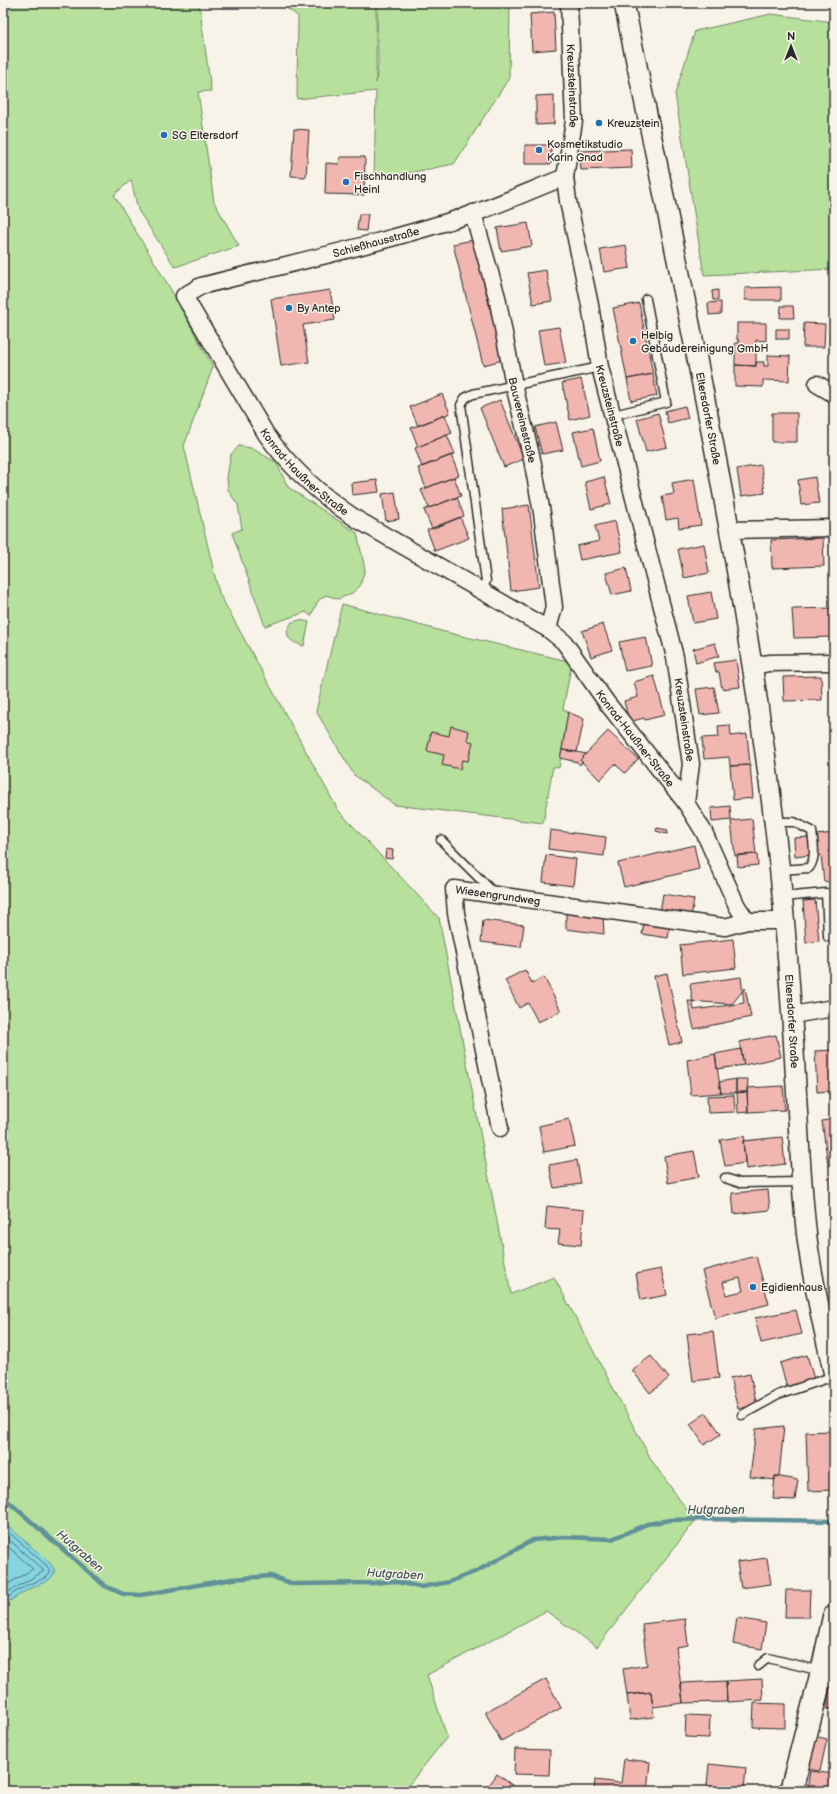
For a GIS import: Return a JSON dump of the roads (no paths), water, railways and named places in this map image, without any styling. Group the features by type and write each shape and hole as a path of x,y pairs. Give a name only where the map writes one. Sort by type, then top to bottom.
{"main road":[{"path":"791,1791 822,1672 834,1617"}],"street":[{"name":"Kreuzsteinstraße","path":"569,3 574,121 565,177 568,201 590,305 600,367 614,415 676,657 691,764 686,803"},
{"name":"Eltersdorfer Straße","path":"624,3 730,530 753,666 780,870 792,1015 802,1182 812,1276 834,1376"},
{"name":"Schießhausstraße","path":"184,296 201,286 349,250 473,213 565,177"},
{"name":"Bauvereinsstraße","path":"473,213 497,297 514,384 532,459 542,513 554,607 548,628"},
{"name":"Konrad-Haußner-Straße","path":"184,296 266,434 281,455 297,472 332,503 358,520 548,628 564,642 607,703 686,803 704,832 737,906 747,921"},
{"path":"817,384 834,394"},
{"path":"730,530 834,528"},
{"path":"753,666 769,663 834,662"},
{"name":"Wiesengrundweg","path":"500,1128 456,913 454,889 725,927 747,921 784,921"},
{"path":"792,1015 834,1008"}],"lane":[{"path":"614,415 666,402 646,300"},
{"path":"482,591 486,581 461,405 466,398 473,394 514,384 600,367"},
{"path":"774,822 794,822 812,831 814,849 813,862 809,868 780,870"},
{"path":"441,840 496,895"},
{"path":"782,897 826,893 828,937"},
{"path":"725,1178 740,1183 802,1182"},
{"path":"742,1415 778,1395 834,1376"},
{"path":"758,1666 768,1658 822,1672"}],"water":[{"path":"3,1522 50,1563 54,1569 54,1574 49,1580 29,1589 3,1605"}],"waterway":[{"name":"Hutgraben","path":"3,1497 105,1586 123,1594 141,1595 232,1579 270,1576 294,1584 373,1583 393,1581 421,1587 449,1582 477,1571 533,1540 565,1537 612,1539 647,1524 671,1520 708,1519 834,1521"}],"place":[{"name":"Kreuzstein","path":"599,123"},
{"name":"SG Eltersdorf","path":"164,135"},
{"name":"Kosmetikstudio Karin Gnad","path":"539,150"},
{"name":"Fischhandlung Heinl","path":"346,182"},
{"name":"By Antep","path":"289,308"},
{"name":"Helbig Gebäudereinigung GmbH","path":"633,341"},
{"name":"Egidienhaus","path":"753,1287"}]}
